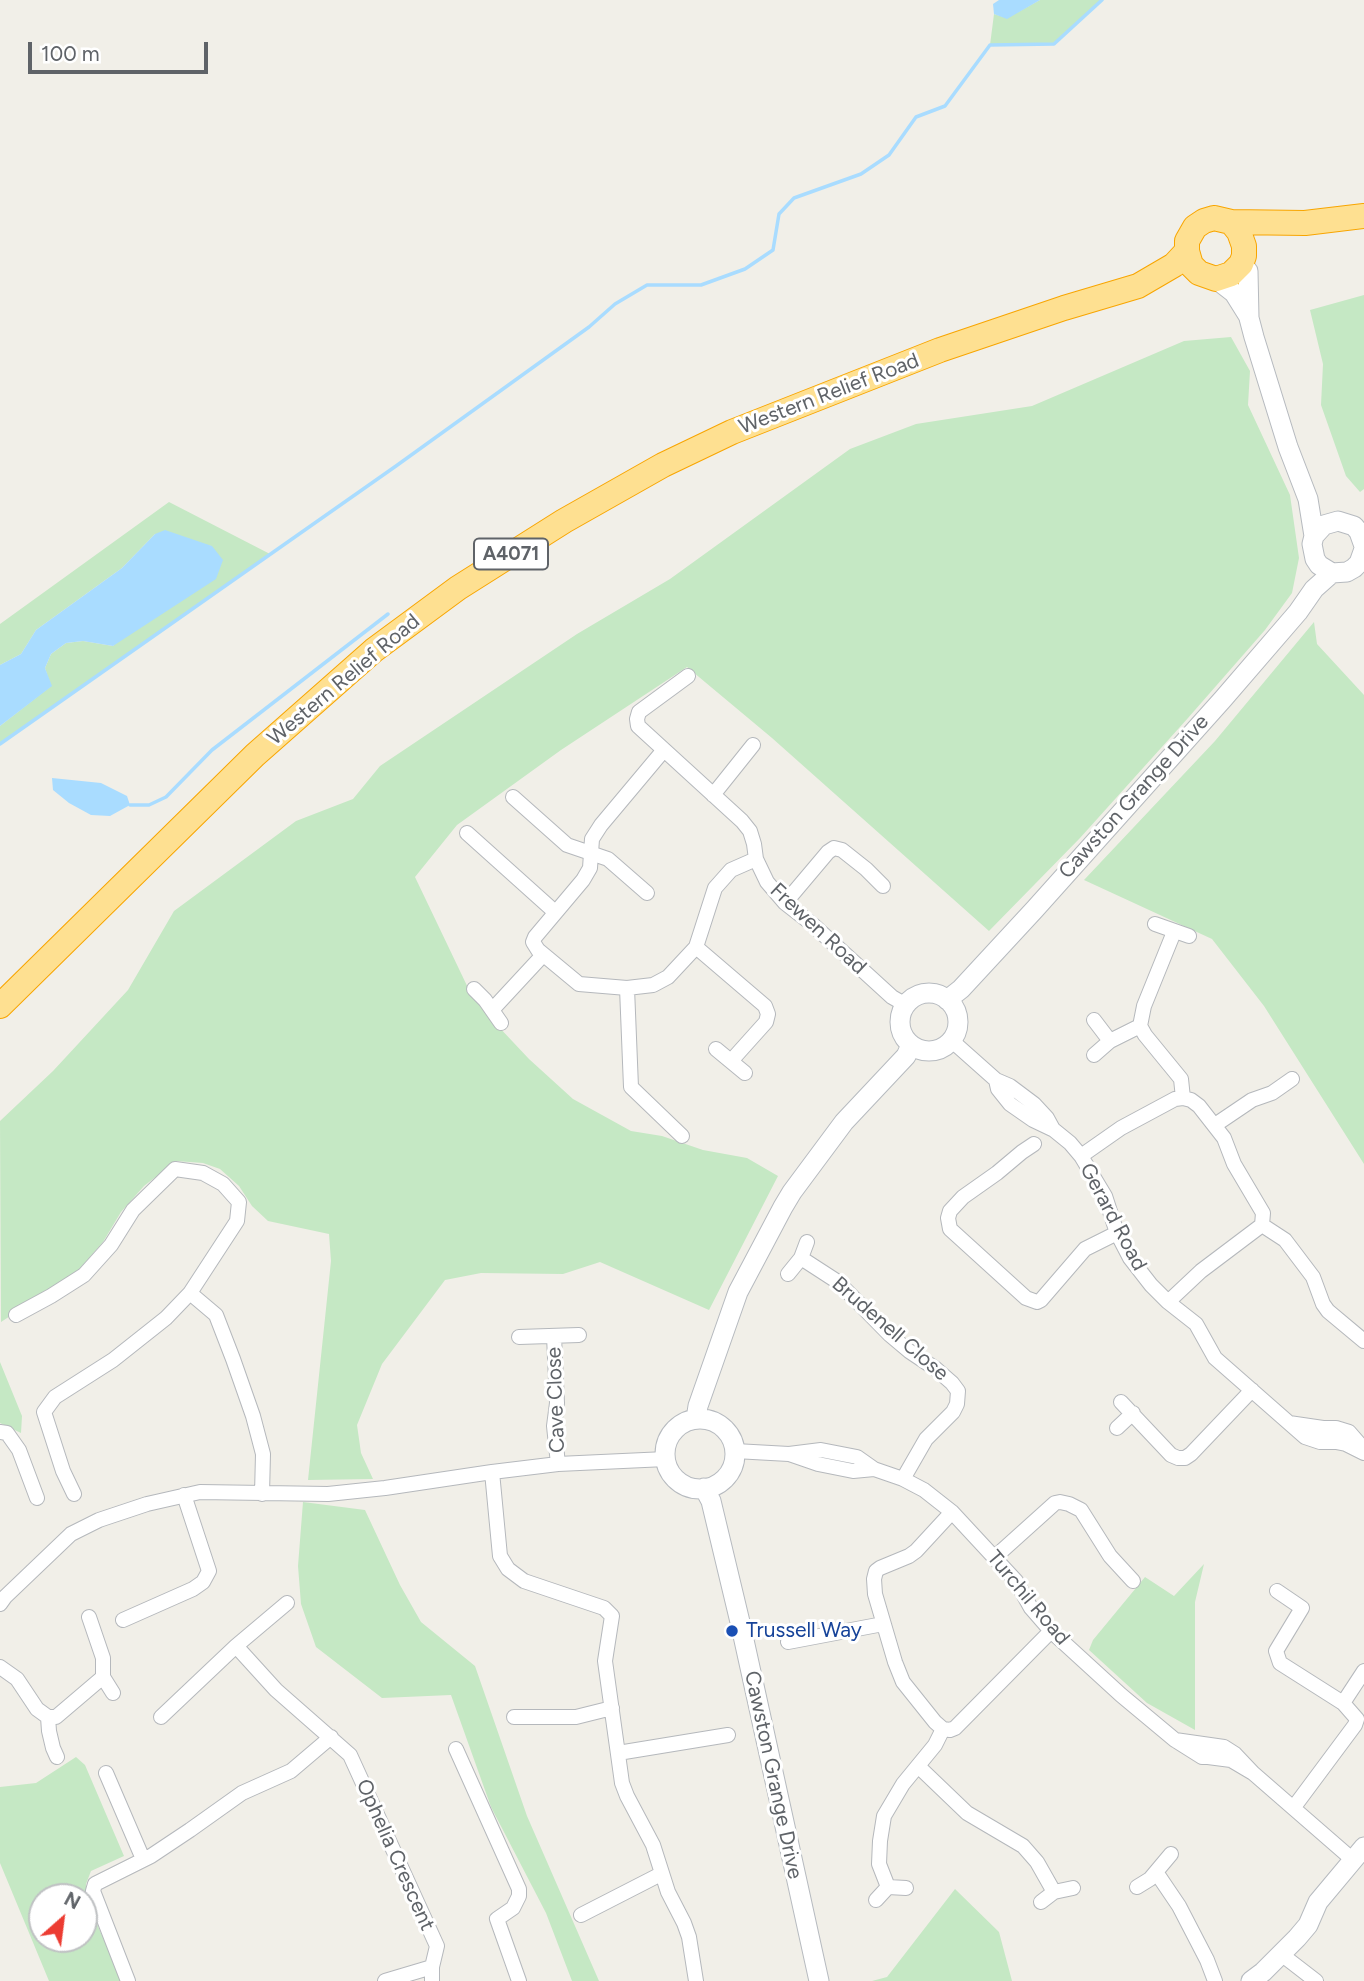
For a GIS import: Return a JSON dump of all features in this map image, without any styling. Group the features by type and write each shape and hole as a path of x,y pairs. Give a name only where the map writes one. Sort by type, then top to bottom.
{"highway":[{"name":"A4071","path":"1187,251 1189,235 1195,227 1214,218 1231,222 1304,223 1364,216"},
{"path":"1231,222 1239,232 1243,255"},
{"name":"A4071","path":"1207,276 1231,274 1243,255 1268,234 1304,223"},
{"path":"1187,251 1191,265 1207,276"},
{"name":"Western Relief Road","path":"1138,286 1174,265 1187,251"},
{"name":"Western Relief Road","path":"0,1006 255,755 374,650 458,589 564,521 663,464 732,432 940,350 1138,286 1207,276"}],"street":[{"path":"1243,255 1248,271 1252,327 1264,373 1308,499 1314,536 1312,551 1319,565 1332,573 1359,568 1364,548 1359,532 1354,526 1338,521 1308,499"},
{"path":"1207,276 1234,293 1252,327"},
{"path":"1314,536 1324,525 1338,521"},
{"path":"1314,589 1315,559"},
{"name":"Cawston Grange Drive","path":"947,1000 986,962 1223,699 1298,612 1314,589 1332,573"},
{"name":"Frewen Road","path":"688,676 639,712 638,726 742,821 750,831 756,859 767,882 785,903 892,997 906,1005"},
{"path":"713,795 753,745"},
{"path":"663,751 592,839 590,868 535,937 533,942 542,955 579,984 626,988 653,985 668,976 696,947 715,888 731,870 756,859"},
{"path":"513,797 568,845 608,859 647,893"},
{"path":"467,833 555,912"},
{"path":"785,903 834,848 842,850 883,886"},
{"path":"1155,923 1182,934 1144,1006 1140,1026 1181,1079 1182,1098"},
{"path":"696,947 765,1006 768,1014 766,1022 731,1061"},
{"path":"492,1010 542,955"},
{"path":"626,988 631,1087 682,1136"},
{"path":"474,989 501,1023"},
{"path":"925,994 933,994 947,1000 957,1015 958,1024 951,1040 945,1046 928,1051 911,1045 905,1038 900,1022 906,1005 925,994"},
{"path":"1094,1020 1110,1041"},
{"path":"1094,1055 1110,1041 1140,1026"},
{"name":"Gerard Road","path":"951,1040 996,1080 1034,1104 1054,1130 1081,1156 1105,1196 1117,1233 1130,1258 1168,1302 1196,1324 1215,1358 1287,1423 1349,1432 1364,1451"},
{"path":"696,1419 698,1406 738,1292 783,1207 844,1122 906,1055 911,1045"},
{"path":"716,1049 745,1073"},
{"path":"1215,1125 1252,1100 1272,1093 1292,1079"},
{"path":"1081,1156 1121,1128 1175,1099 1182,1098 1191,1100 1224,1138 1234,1164 1263,1213 1262,1225 1201,1271 1168,1302"},
{"path":"1034,1144 963,1196 950,1210 950,1229 1026,1298 1037,1302 1084,1249 1117,1233"},
{"path":"16,1315 84,1275 111,1245 132,1210 175,1169 203,1173 223,1184 239,1202 237,1221 190,1293 166,1318 113,1360 55,1397 44,1412 63,1471 74,1494"},
{"path":"1262,1225 1284,1240 1312,1277 1328,1311 1364,1340"},
{"path":"788,1274 801,1258 807,1242"},
{"name":"Brudenell Close","path":"801,1258 838,1282 890,1335 936,1368 958,1391 953,1412 926,1439 903,1479"},
{"path":"190,1293 216,1315 241,1380 263,1454 262,1494"},
{"name":"Cave Close","path":"519,1337 579,1335"},
{"name":"Cave Close","path":"554,1336 558,1403 554,1426 558,1464"},
{"path":"1121,1402 1171,1455 1185,1458 1252,1390"},
{"path":"1117,1427 1133,1413"},
{"path":"696,1419 719,1424 730,1436 735,1451 730,1472 723,1480 704,1488 694,1488 675,1478 666,1459 665,1450 672,1433 679,1426 696,1419"},
{"path":"0,1432 6,1433 19,1450 37,1498"},
{"name":"Turchil Road","path":"735,1451 789,1454 821,1450 857,1457 874,1469 924,1490 952,1512 995,1557 1016,1581 1031,1608 1051,1631 1174,1740 1202,1757 1231,1760 1253,1773 1358,1854"},
{"path":"2,1598 71,1534 99,1520 184,1495 200,1492 311,1495 558,1464 666,1459"},
{"path":"492,1472 500,1556 508,1569 524,1581 604,1608 612,1616 606,1661 622,1783 653,1845 660,1874 690,1937 696,1981"},
{"name":"Cawston Grange Drive","path":"704,1488 711,1501 740,1622 818,1981"},
{"path":"123,1620 194,1589 203,1582 209,1571 184,1495"},
{"path":"995,1557 1055,1503 1060,1502 1081,1510 1110,1556 1132,1581"},
{"path":"952,1512 909,1556 885,1565 876,1571 874,1579 883,1624 903,1682 935,1722 943,1729 955,1728 1051,1631"},
{"path":"1277,1591 1301,1608 1276,1651 1276,1657 1280,1663 1343,1703 1357,1719 1356,1725 1294,1807"},
{"path":"162,1717 236,1646 287,1604"},
{"path":"89,1617 103,1658 103,1677 113,1693"},
{"path":"788,1642 883,1624"},
{"name":"Ophelia Crescent","path":"236,1646 276,1690 350,1755 437,1946 432,1974"},
{"path":"0,1667 16,1679 37,1709 48,1717 56,1717 103,1677"},
{"path":"1343,1703 1364,1671"},
{"path":"514,1717 576,1717 612,1708"},
{"path":"48,1717 57,1757"},
{"path":"888,1887 879,1864 884,1816 903,1784 935,1745 943,1729"},
{"path":"618,1754 728,1735"},
{"path":"128,1981 93,1891 96,1884 144,1859 242,1793 291,1771 331,1737"},
{"path":"456,1749 519,1889 519,1896 513,1908 497,1919 519,1981"},
{"path":"919,1767 967,1813 1023,1846 1037,1862 1054,1892"},
{"path":"106,1773 144,1859"},
{"path":"1137,1887 1156,1872 1171,1854"},
{"path":"1251,1981 1308,1925 1318,1902 1358,1854"},
{"path":"1156,1872 1179,1906 1215,1981"},
{"path":"581,1915 660,1874"},
{"path":"888,1887 906,1888"},
{"path":"876,1900 888,1887"},
{"path":"1041,1902 1054,1892 1073,1888"},
{"path":"1281,1954 1316,1981"},
{"path":"385,1981 432,1974"}],"green space":[{"path":"1040,0 1102,0 1054,44 990,45 994,14 1007,18"},
{"path":"1364,295 1364,489 1360,492 1346,476 1321,405 1323,364 1310,310"},
{"path":"1231,337 1250,371 1248,405 1290,495 1299,558 1292,593 1265,630 1188,718 1080,838 989,931 772,738 687,667 561,750 457,825 415,877 470,992 529,1059 573,1099 631,1131 662,1136 703,1150 747,1158 778,1176 709,1310 600,1262 563,1274 481,1273 445,1280 382,1364 357,1425 361,1453 373,1479 308,1480 331,1261 329,1234 268,1221 252,1206 239,1186 220,1169 203,1163 176,1161 144,1186 121,1212 103,1242 76,1273 1,1322 0,1121 53,1071 128,990 174,911 296,821 353,799 380,766 577,634 670,579 850,449 916,424 1032,406 1184,341"},
{"path":"169,502 270,554 0,744 0,726 51,686 45,668 51,654 66,643 83,641 113,646 211,546 155,534 122,568 36,630 21,654 0,665 0,624"},
{"path":"1314,622 1317,644 1364,695 1364,1164 1264,1006 1212,939 1084,880 1215,741"},
{"path":"0,1362 22,1416 21,1433 0,1423"},
{"path":"303,1502 365,1510 400,1585 421,1622 475,1666 527,1816 599,1981 572,1981 546,1913 491,1807 451,1695 382,1698 316,1647 301,1604 298,1566"},
{"path":"1204,1564 1195,1602 1195,1730 1147,1703 1089,1650 1093,1640 1145,1577 1174,1596"},
{"path":"76,1757 85,1765 124,1856 91,1871 86,1883 28,1883 28,1930 0,1863 0,1787 36,1783"},
{"path":"955,1889 999,1932 1012,1981 872,1981 887,1977"},
{"path":"98,1926 122,1981 49,1981 37,1953 98,1953"}],"water":[{"path":"999,0 1040,0 1007,19 994,14 993,4"},
{"path":"165,530 212,546 223,560 216,579 113,646 83,641 66,643 51,654 45,668 52,686 0,726 0,665 21,654 36,630 122,568 155,534"},
{"path":"52,778 101,783 127,796 130,805 110,816 91,815 53,790"}],"waterway":[{"path":"0,744 396,466 589,327 615,304 647,285 701,285 745,269 773,250 779,214 794,198 861,174 889,155 916,117 945,106 990,45 1054,44 1102,0"},
{"path":"130,805 149,805 166,797 212,750 388,614"}],"place":[{"name":"Trussell Way","path":"732,1631"}]}
